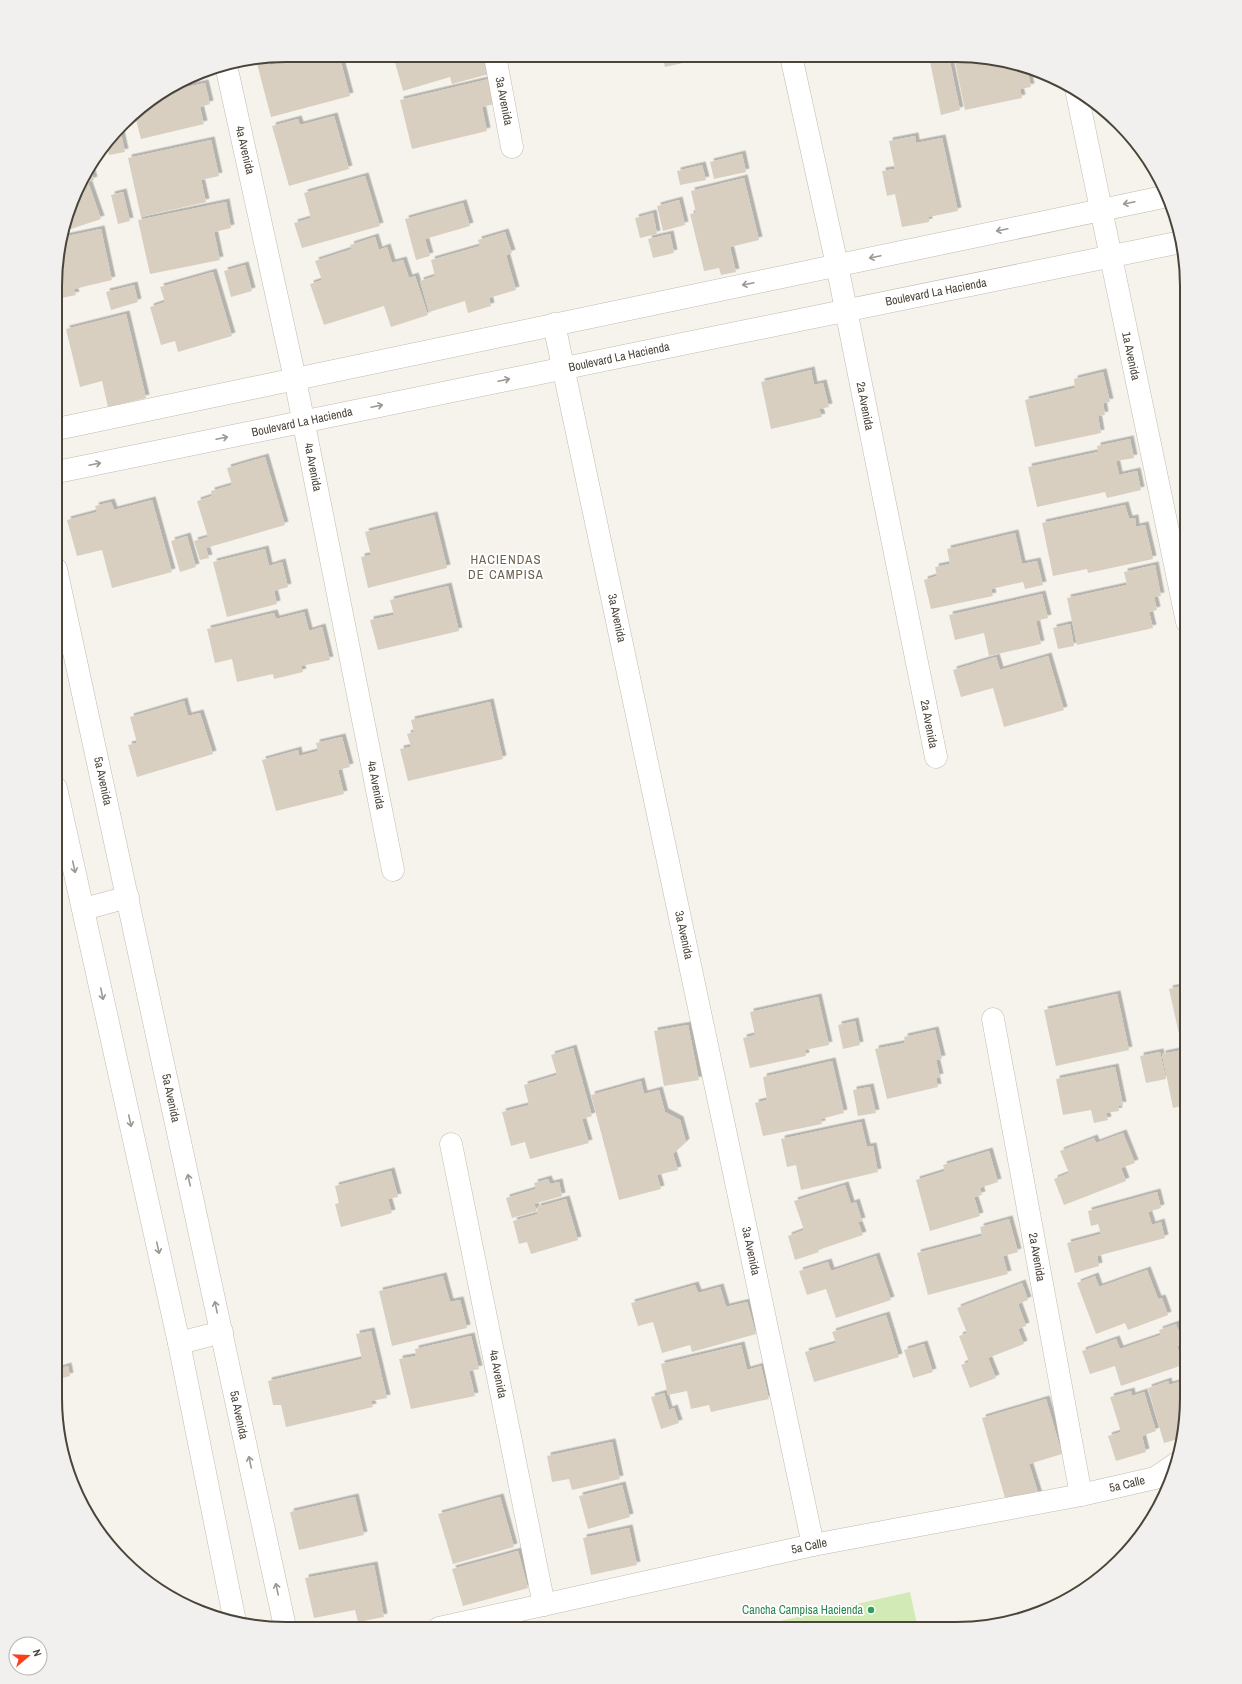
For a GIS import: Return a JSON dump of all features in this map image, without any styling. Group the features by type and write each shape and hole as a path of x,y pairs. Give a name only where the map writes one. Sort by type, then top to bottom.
{"street":[{"name":"3a Avenida","path":"496,62 512,146"},
{"name":"2a Avenida","path":"792,62 837,265 936,757"},
{"name":"4a Avenida","path":"227,70 295,379 394,870"},
{"name":"1a Avenida","path":"1078,98 1180,589"},
{"path":"62,428 1162,197"},
{"name":"Boulevard La Hacienda","path":"62,471 1176,243"},
{"name":"3a Avenida","path":"554,324 813,1545"},
{"name":"5a Avenida","path":"62,596 284,1622"},
{"path":"62,814 180,1343 234,1616"},
{"path":"84,909 128,897"},
{"name":"2a Avenida","path":"993,1019 1081,1495"},
{"name":"4a Avenida","path":"451,1144 544,1605"},
{"path":"180,1343 222,1332"},
{"name":"5a Calle","path":"466,1622 813,1545 1081,1495 1155,1478 1168,1469"}],"green space":[{"name":"Cancha Campisa Hacienda","path":"910,1592 916,1622 775,1622"}],"building":[{"path":"270,62 270,65 282,62 341,62 350,96 271,117 257,64"},
{"path":"395,62 485,62 489,74 452,84 450,77 403,91"},
{"path":"664,62 687,62 665,67"},
{"path":"930,62 950,62 960,110 941,115"},
{"path":"955,62 971,62 1000,66 1028,74 1031,87 1020,89 1022,98 965,110"},
{"path":"489,79 494,104 482,107 487,131 412,149 400,100"},
{"path":"205,83 210,104 200,107 204,124 141,139 136,119 149,108 182,88"},
{"path":"334,116 349,169 289,186 272,126 298,119 300,125"},
{"path":"121,134 125,152 109,155 108,149"},
{"path":"915,136 916,143 942,138 958,211 929,217 929,222 902,227 895,194 887,196 882,171 895,169 889,141"},
{"path":"211,140 219,176 201,180 206,202 141,217 128,158"},
{"path":"742,154 746,172 714,179 710,162"},
{"path":"702,165 706,180 680,185 677,171"},
{"path":"92,174 94,180 88,182 101,219 70,229 79,200 85,187"},
{"path":"365,176 380,226 302,248 294,223 311,218 304,193"},
{"path":"744,178 759,240 730,247 736,272 721,275 719,268 704,271 690,214 696,213 691,191"},
{"path":"123,192 130,221 118,224 111,195"},
{"path":"679,200 685,225 663,231 657,206"},
{"path":"226,202 231,228 214,232 220,260 150,274 138,220"},
{"path":"463,203 470,226 425,239 430,256 416,260 405,219"},
{"path":"653,213 657,234 640,238 635,218"},
{"path":"101,229 112,280 74,289 76,295 62,298 62,271 68,236"},
{"path":"505,232 512,253 506,255 516,290 489,298 491,306 468,313 465,301 429,312 420,281 435,276 431,260 480,246 478,240"},
{"path":"670,234 674,253 653,258 648,239"},
{"path":"375,237 379,250 387,247 392,263 403,260 409,278 415,276 428,315 391,327 384,306 324,325 310,284 322,280 315,261 352,249 350,245"},
{"path":"245,265 252,291 231,297 224,271"},
{"path":"213,272 232,336 178,352 175,341 161,345 150,307 165,302 160,287"},
{"path":"134,285 138,302 111,310 106,292"},
{"path":"126,314 146,398 108,407 102,381 80,387 66,329"},
{"path":"811,370 814,385 823,383 829,407 819,409 822,417 771,429 761,382"},
{"path":"1103,372 1110,402 1103,403 1105,415 1098,416 1101,433 1035,447 1025,400 1075,388 1074,379"},
{"path":"1130,439 1134,458 1116,461 1119,475 1137,471 1141,490 1107,498 1105,492 1037,507 1028,467 1098,452 1097,446"},
{"path":"265,457 285,525 206,548 209,558 200,560 194,541 208,537 197,501 212,496 211,491 232,485 227,468"},
{"path":"152,500 172,572 112,588 102,550 77,556 67,520 97,512 95,506 111,502 114,510"},
{"path":"1125,505 1129,519 1135,518 1136,527 1145,525 1153,559 1088,573 1087,569 1053,576 1042,523"},
{"path":"434,515 447,568 368,588 361,557 371,555 365,532"},
{"path":"1015,533 1022,564 1037,561 1043,585 1025,589 1023,582 991,589 993,596 931,609 924,580 937,576 935,567 950,564 947,549"},
{"path":"187,536 196,567 180,572 171,541"},
{"path":"265,549 269,566 282,562 288,587 274,591 277,604 227,617 213,562"},
{"path":"1155,565 1161,596 1154,597 1157,610 1149,612 1153,628 1077,645 1067,598 1127,585 1124,572"},
{"path":"448,586 459,631 378,650 370,620 394,615 390,600"},
{"path":"1042,594 1048,618 1036,621 1041,644 989,656 984,633 955,640 949,615"},
{"path":"304,612 309,631 322,627 330,660 301,666 303,672 274,679 273,674 237,682 232,659 215,663 207,629 274,613 276,619"},
{"path":"1070,624 1074,646 1058,649 1053,628"},
{"path":"1048,656 1064,710 1004,727 993,688 961,697 953,670 996,657 1000,670"},
{"path":"184,701 188,716 200,713 213,754 137,777 128,745 137,743 130,717"},
{"path":"490,702 503,759 408,781 400,749 411,747 407,734 414,732 411,720"},
{"path":"342,737 350,767 338,770 344,794 276,811 262,760 298,750 299,756 318,751 316,743"},
{"path":"1180,987 1180,1038 1169,989"},
{"path":"1117,994 1129,1050 1056,1066 1044,1010"},
{"path":"818,997 829,1045 805,1050 806,1056 750,1068 743,1038 755,1035 750,1012"},
{"path":"855,1021 860,1045 843,1049 838,1025"},
{"path":"688,1025 699,1080 664,1086 654,1031"},
{"path":"935,1030 942,1059 936,1060 940,1077 936,1078 938,1087 887,1099 875,1049 905,1043 904,1037"},
{"path":"573,1048 592,1116 582,1119 589,1143 530,1159 525,1142 511,1146 502,1112 529,1105 524,1085 557,1075 551,1055"},
{"path":"1180,1050 1180,1106 1173,1108 1162,1054"},
{"path":"1160,1052 1166,1079 1146,1083 1140,1056"},
{"path":"832,1061 844,1113 821,1119 822,1124 763,1136 755,1103 767,1100 763,1077"},
{"path":"1115,1067 1123,1105 1118,1106 1119,1111 1106,1113 1108,1120 1094,1123 1091,1110 1063,1115 1056,1079"},
{"path":"641,1081 644,1094 659,1090 665,1112 680,1120 686,1142 673,1154 678,1170 657,1175 661,1189 619,1200 591,1095"},
{"path":"870,1087 876,1113 858,1116 853,1090"},
{"path":"861,1122 867,1147 873,1146 878,1172 801,1190 796,1165 787,1167 781,1139"},
{"path":"1123,1133 1135,1163 1121,1168 1126,1181 1064,1205 1054,1179 1069,1173 1060,1151 1094,1138 1096,1143"},
{"path":"989,1151 998,1182 980,1188 982,1195 974,1197 980,1216 930,1231 916,1180 945,1171 943,1165"},
{"path":"391,1171 398,1197 388,1199 392,1213 341,1227 335,1204 339,1203 335,1186"},
{"path":"548,1179 550,1184 559,1182 562,1196 534,1204 537,1211 512,1218 506,1198 536,1189 534,1183"},
{"path":"845,1185 851,1204 856,1202 862,1221 858,1222 863,1235 818,1250 819,1252 795,1260 788,1236 804,1230 794,1201"},
{"path":"1157,1192 1161,1208 1148,1212 1152,1225 1161,1222 1165,1238 1097,1256 1099,1266 1075,1273 1067,1243 1101,1234 1098,1224 1091,1226 1088,1211"},
{"path":"566,1199 578,1240 531,1254 527,1242 519,1244 513,1221 538,1214 537,1207"},
{"path":"1009,1219 1018,1252 1003,1256 1008,1274 928,1295 917,1253 982,1236 980,1227"},
{"path":"876,1256 891,1300 836,1318 826,1289 807,1295 799,1271 828,1262 831,1271"},
{"path":"1147,1270 1158,1299 1162,1298 1168,1315 1128,1330 1125,1323 1096,1334 1077,1283 1095,1276 1099,1287"},
{"path":"443,1276 450,1302 460,1300 467,1328 392,1346 379,1291"},
{"path":"1022,1283 1028,1300 1018,1304 1026,1326 1018,1329 1024,1344 988,1358 996,1378 970,1388 961,1365 969,1362 959,1336 967,1333 957,1308"},
{"path":"695,1285 698,1293 720,1287 726,1307 747,1302 756,1334 692,1352 690,1345 662,1353 653,1322 638,1326 631,1303"},
{"path":"886,1315 899,1357 814,1382 805,1352 836,1343 832,1332"},
{"path":"1176,1324 1180,1335 1180,1345 1177,1346 1180,1356 1180,1366 1121,1386 1115,1366 1090,1374 1082,1351 1116,1339 1120,1349 1161,1335 1159,1330"},
{"path":"371,1331 387,1398 371,1401 373,1407 286,1427 281,1405 273,1405 268,1381 362,1359 356,1334"},
{"path":"471,1336 479,1369 469,1371 475,1396 411,1409 399,1359 416,1356 415,1349"},
{"path":"924,1344 933,1372 913,1378 904,1350"},
{"path":"741,1345 747,1370 761,1366 769,1399 711,1412 709,1405 691,1409 687,1391 668,1395 661,1364"},
{"path":"68,1366 70,1376 62,1378 62,1368"},
{"path":"1168,1381 1169,1385 1180,1382 1180,1413 1176,1440 1164,1443 1148,1388"},
{"path":"1131,1391 1132,1396 1144,1392 1156,1431 1142,1436 1146,1452 1116,1461 1108,1436 1121,1432 1110,1397"},
{"path":"664,1393 669,1410 674,1408 679,1423 661,1429 651,1397"},
{"path":"1046,1399 1062,1454 1029,1464 1039,1496 1007,1505 982,1418"},
{"path":"612,1442 620,1479 572,1490 569,1479 552,1482 547,1456"},
{"path":"622,1485 630,1517 588,1529 579,1496"},
{"path":"355,1497 364,1535 299,1550 290,1512"},
{"path":"500,1497 514,1547 453,1564 438,1514"},
{"path":"629,1528 637,1565 591,1575 583,1538"},
{"path":"518,1551 528,1588 463,1606 452,1569"},
{"path":"374,1565 384,1617 358,1622 355,1610 314,1618 305,1578"}],"place":[{"name":"Cancha Campisa Hacienda","path":"871,1610"}],"district":[{"name":"HACIENDAS DE CAMPISA","path":"506,566"}]}
